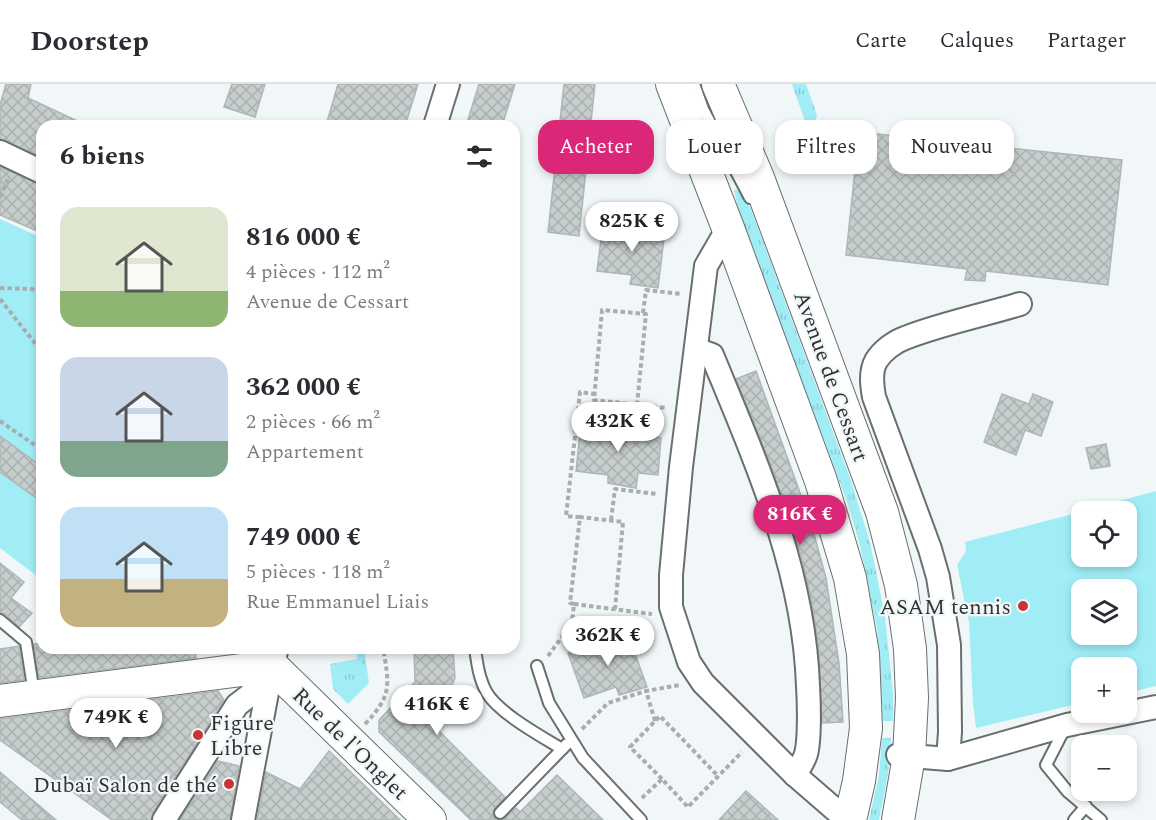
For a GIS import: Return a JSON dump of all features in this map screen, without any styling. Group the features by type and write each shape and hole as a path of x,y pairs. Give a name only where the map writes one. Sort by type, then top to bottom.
{"main road":[{"name":"Avenue de Cessart","path":"672,84 728,228 821,481 850,578 862,654 866,728 859,781 848,820"},
{"name":"Avenue de Cessart","path":"718,84 758,178 882,512 901,585 910,649 912,698 893,814"},
{"path":"0,701 274,657"},
{"name":"Rue de l'Onglet","path":"274,657 348,741 430,820"}],"street":[{"path":"437,120 448,84"},
{"path":"0,152 36,169"},
{"path":"728,228 706,266 678,497 671,575 671,607 689,662 702,681 795,774 848,820"},
{"path":"948,759 949,645 938,577 930,549 874,397 873,373 876,361 886,350 904,339 1020,304"},
{"path":"696,349 712,356 761,475 785,544 799,604 807,664 809,706 806,754 795,774"},
{"path":"164,820 237,705 250,695 274,657"},
{"path":"243,820 274,657"},
{"path":"903,756 948,759 1067,725 1156,707"}],"lane":[{"path":"686,84 699,120"},
{"path":"694,84 703,109 754,204"},
{"path":"719,174 802,396"},
{"path":"858,564 863,585"},
{"path":"0,621 26,642 34,696"},
{"path":"873,644 875,666"},
{"path":"476,654 479,675 488,694 509,715 562,749"},
{"path":"537,666 549,704 583,758 641,820"},
{"path":"900,694 903,756"},
{"path":"1067,725 1046,765 1068,792 1101,820"},
{"path":"500,813 571,740"},
{"path":"1074,820 1086,806"}],"path":[{"path":"0,288 36,291"},
{"path":"643,314 646,290 703,296"},
{"path":"0,299 36,344"},
{"path":"637,405 646,314 602,310 594,400 637,405 688,410"},
{"path":"594,394 580,392 566,516 623,522 615,609"},
{"path":"0,421 36,446"},
{"path":"611,520 615,489 678,497"},
{"path":"580,517 570,603 674,616"},
{"path":"537,666 553,652 572,623 574,603"},
{"path":"348,741 370,719 386,695 389,682 384,654"},
{"path":"571,740 608,703 646,691 702,681"},
{"path":"646,691 655,721"},
{"path":"718,776 660,717 630,747 688,807 758,737"},
{"path":"630,809 662,779"}],"green space":[{"path":"792,84 806,84 817,115 816,120 805,120"},
{"path":"737,189 751,209 850,478 870,542 885,616 893,694 893,721 883,721 877,629 860,546 849,507 740,215 734,191"},
{"path":"0,219 36,235 36,575 0,548"},
{"name":"ASAM tennis","path":"1156,491 1156,686 1137,691 1137,657 1071,657 1071,705 976,728 969,622 957,565 966,551 965,542 1071,515 1071,567 1137,567 1137,501 1119,501"},
{"path":"357,654 365,654 369,683 348,704 333,689 330,664 357,659"},
{"path":"882,738 891,738 888,775 879,820 869,820 879,775"}],"building":[{"path":"6,84 31,84 28,98 75,120 36,120 36,154 0,139 0,105"},
{"path":"232,84 265,84 255,117 224,107"},
{"path":"338,84 418,84 407,120 328,120"},
{"path":"479,84 515,84 504,120 468,120"},
{"path":"564,84 595,84 591,120 560,120"},
{"path":"877,134 889,135 889,174 1014,174 1014,149 1122,160 1108,285 986,271 985,281 965,280 967,269 846,255 855,174 877,174"},
{"path":"0,167 36,182 36,230 0,215"},
{"path":"554,174 586,174 579,236 548,232"},
{"path":"603,223 665,230 658,288 630,284 632,275 597,271"},
{"path":"756,371 811,523 826,578 839,663 843,722 822,723 818,642 801,555 773,471 736,379"},
{"path":"1002,394 1029,404 1033,394 1053,402 1041,436 1025,430 1016,455 984,442"},
{"path":"581,422 644,430 642,435 661,438 658,475 638,473 636,488 608,483 608,475 576,471"},
{"path":"0,436 36,463 36,498 0,472"},
{"path":"1106,444 1110,466 1091,469 1086,448"},
{"path":"0,563 24,582 11,598 32,613 19,627 5,614 0,613"},
{"path":"627,631 647,687 619,695 616,687 584,698 568,653"},
{"path":"34,644 36,644 36,654 196,654 196,658 39,678"},
{"path":"19,646 24,680 0,683 0,649"},
{"path":"414,654 453,654 455,678 448,695 455,703 434,726 505,797 493,811 493,816 498,820 471,820 379,732 379,720 415,682"},
{"path":"218,691 224,700 153,813 151,820 112,820 0,740 0,719"},
{"path":"329,751 400,820 257,820 266,772 300,789"},
{"path":"218,761 239,766 230,820 180,820"},
{"path":"0,772 56,820 22,820 0,802"},
{"path":"557,775 603,820 503,820 516,808 520,812"},
{"path":"746,791 778,820 719,820"}],"place":[{"name":"ASAM tennis","path":"1023,606"},
{"name":"Figure Libre","path":"198,735"},
{"name":"Dubaï Salon de thé","path":"229,784"}]}
